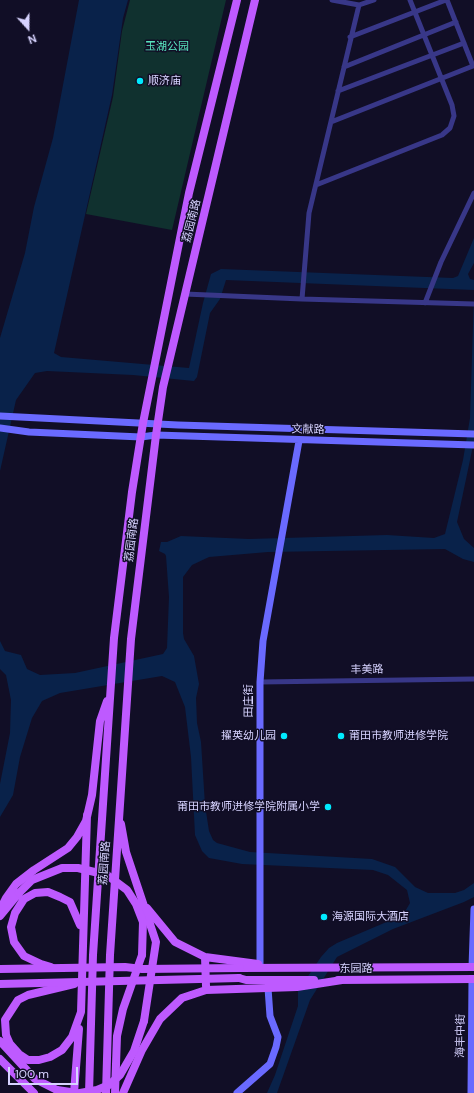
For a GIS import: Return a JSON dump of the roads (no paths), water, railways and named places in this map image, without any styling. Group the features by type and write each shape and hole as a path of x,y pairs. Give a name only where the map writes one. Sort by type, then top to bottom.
{"main road":[{"name":"荔园南路","path":"89,1093 93,955 112,663 123,561 143,423 152,383 156,355 189,193 237,0"},
{"name":"荔园南路","path":"106,1093 110,955 129,662 156,435 163,387 255,0"},
{"path":"0,416 15,418 158,424 474,434"},
{"name":"文献路","path":"0,428 141,437 156,435 299,441 474,445"},
{"name":"田庄街","path":"260,964 260,682 263,642 299,441"},
{"path":"0,910 16,884 34,870 68,848 77,837 87,815 92,795 100,721 111,688"},
{"path":"80,1093 98,1090 109,1085 120,1075 134,1051 144,1021 156,942 126,852 119,813"},
{"path":"74,1093 81,1012 82,932 87,815"},
{"path":"0,916 32,880 62,868 78,868 107,875 127,890 136,904 143,922 142,955 123,1009 117,1036 115,1093"},
{"path":"64,969 41,964 24,956 14,942 11,927 15,913 24,899 36,893 48,892 70,902 78,918 82,932"},
{"path":"144,904 175,942 205,957 302,968"},
{"path":"473,967 474,909"},
{"path":"205,957 206,990"},
{"name":"东园路","path":"64,969 78,967 473,967"},
{"path":"0,969 64,969"},
{"name":"东园路","path":"80,983 240,978 246,980 473,979"},
{"name":"海丰中街","path":"471,1093 473,979"},
{"path":"123,1093 142,1050 160,1019 182,998 206,990 297,987 342,980"},
{"path":"80,983 28,995 18,1000 10,1010 5,1020 6,1035 10,1044 19,1054 28,1060 39,1060 50,1057 62,1050 72,1037 81,1012"},
{"path":"0,984 80,983"},
{"path":"237,1093 270,1064 276,1047 278,1037 270,1016 268,988"},
{"path":"0,1041 35,1079 57,1090 77,1093"},
{"path":"0,1059 34,1093"}],"street":[{"path":"332,0 359,5 374,0"},
{"path":"316,185 446,132 450,128 453,113 441,78 410,0"},
{"path":"331,122 473,66 447,0 350,37"},
{"path":"302,297 310,213 350,37 359,5"},
{"path":"344,67 456,22"},
{"path":"338,91 464,43"},
{"path":"425,303 441,262 474,193"},
{"path":"185,294 224,297 302,297 474,304"},
{"name":"丰美路","path":"260,682 474,679"}],"water":[{"path":"79,0 128,0 123,18 112,95 54,353 61,357 189,368 211,274 221,269 453,278 458,276 474,238 474,263 468,274 470,279 474,280 474,290 226,280 220,299 210,313 197,377 194,381 133,375 47,371 35,373 16,400 0,471 0,338 25,253 34,207 53,138"},
{"path":"474,295 474,441 457,522 464,539 474,548 474,562 463,559 445,549 268,552 209,557 192,565 183,577 183,633 184,639 194,656 199,684 196,698 197,723 201,742 205,805 209,831 213,840 217,843 250,852 372,859 395,867 415,887 428,893 455,893 464,890 474,883 474,897 393,929 337,957 310,1000 277,1093 267,1093 275,1075 298,1006 298,991 321,957 329,948 337,943 403,915 410,903 407,890 388,875 373,870 242,864 209,858 202,851 195,835 191,757 185,707 175,682 162,676 60,693 42,701 32,718 20,757 13,795 0,817 0,784 10,733 11,700 6,675 0,669 0,641 5,651 21,655 27,669 40,675 75,673 163,654 167,648 169,597 166,556 159,551 161,542 167,542 181,536 249,539 387,535 434,538 445,534 463,460 470,418"}],"place":[{"name":"顺济庙","path":"140,81"},
{"name":"擢英幼儿园","path":"284,736"},
{"name":"莆田市教师进修学院","path":"341,736"},
{"name":"莆田市教师进修学院附属小学","path":"328,807"},
{"name":"海源国际大酒店","path":"324,917"}],"park label":[{"name":"玉湖公园","path":"167,47"}]}
